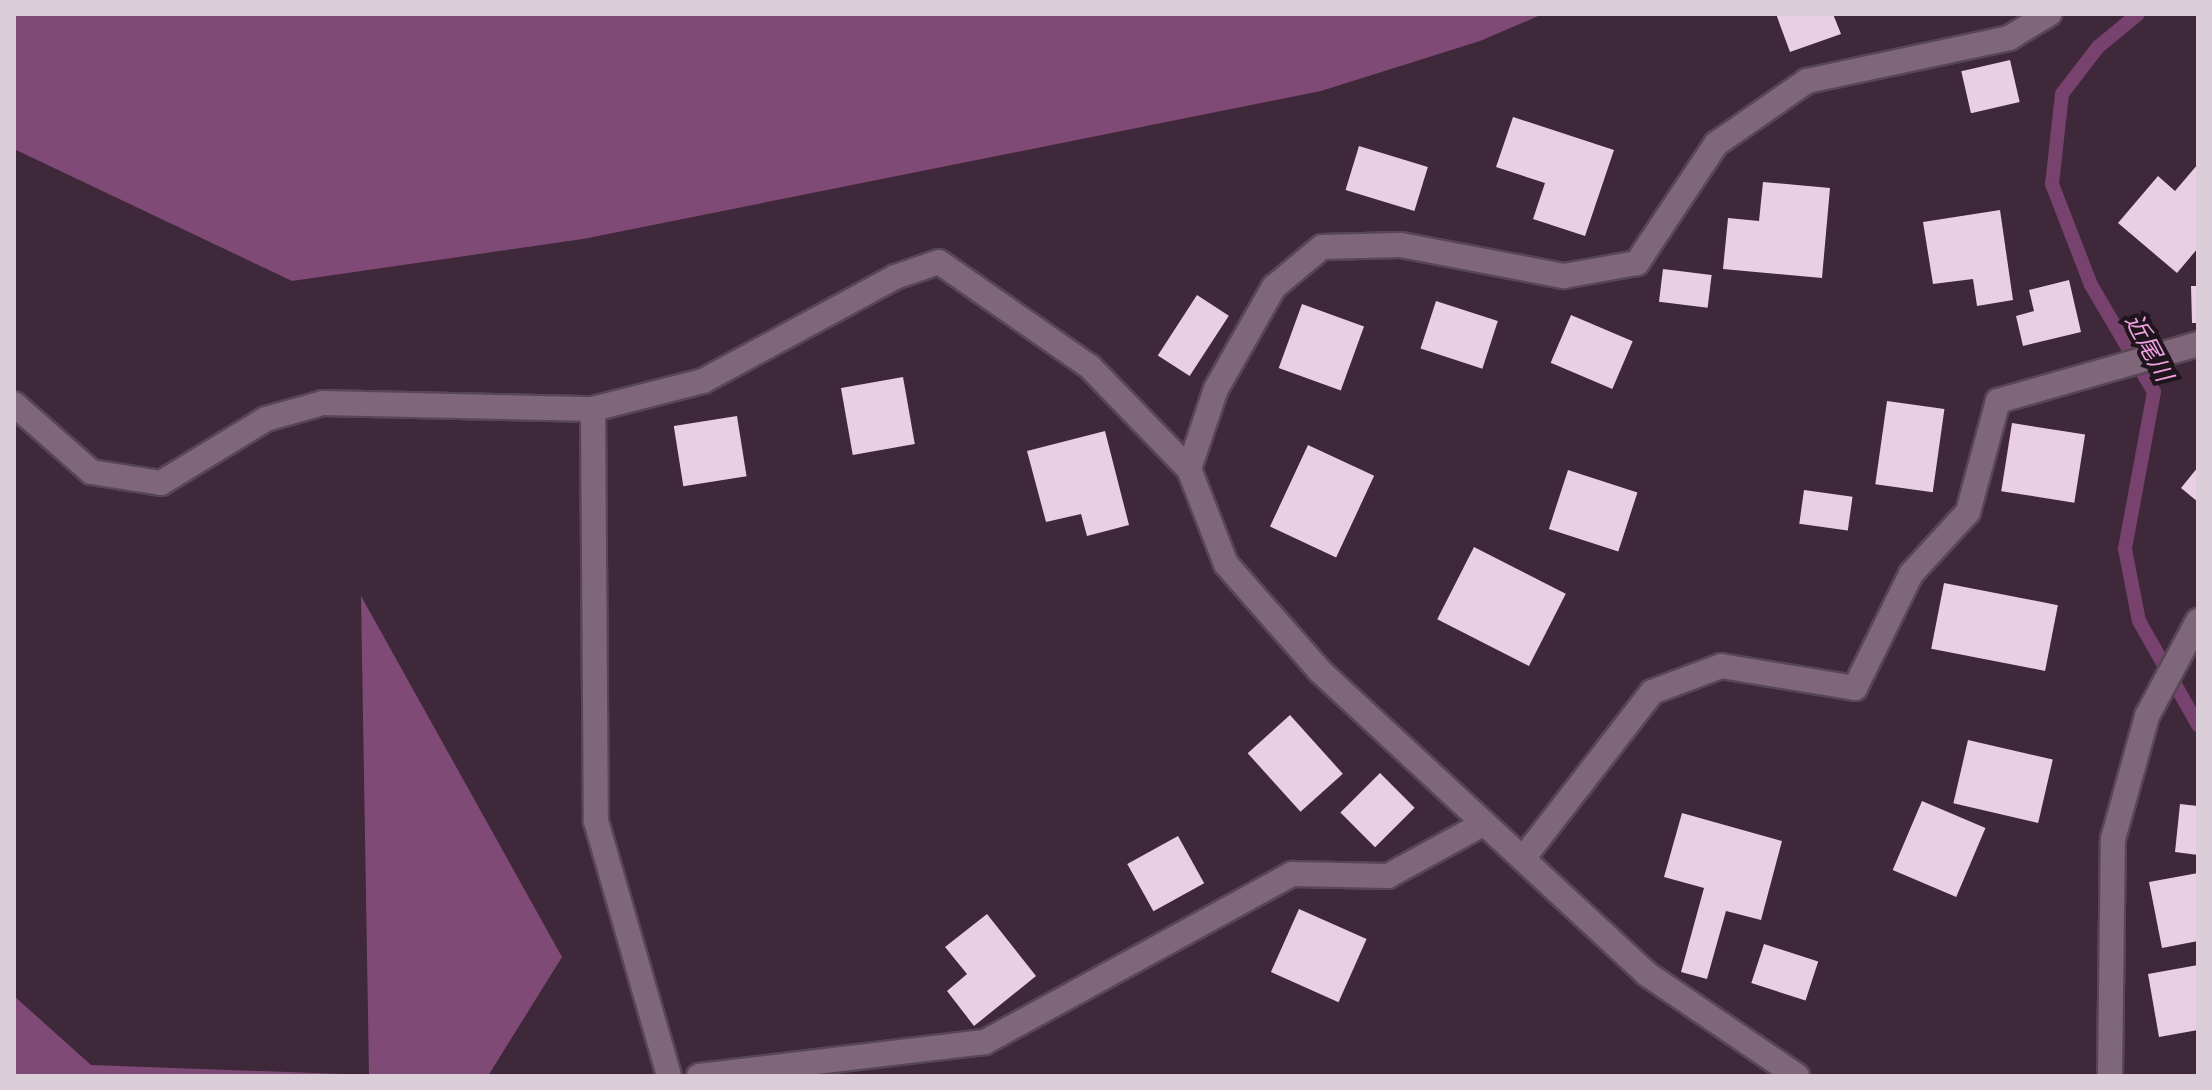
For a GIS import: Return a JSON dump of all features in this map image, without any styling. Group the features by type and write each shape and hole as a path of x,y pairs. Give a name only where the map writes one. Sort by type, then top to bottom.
{"street":[{"path":"1189,469 1216,389 1274,287 1322,247 1401,245 1564,276 1637,263 1716,144 1807,81 2009,38 2049,14"},
{"path":"14,404 91,472 161,483 266,419 323,403 593,409 703,381 895,277 939,262 1090,367 1189,469 1226,564 1320,671 1481,825 1525,856 1647,974 1797,1076"},
{"path":"1525,856 1652,692 1721,666 1855,688 1911,574 1968,512 1998,401 2198,344"},
{"path":"593,409 596,821 669,1076"},
{"path":"2110,1076 2113,839 2147,716 2198,621"},
{"path":"699,1076 985,1042 1292,874 1388,876 1481,825"}],"shaded area":[{"path":"14,14 1543,14 1480,41 1321,91 583,239 292,281 14,149"},
{"path":"361,596 562,957 488,1076 14,1076 14,996 91,1065 369,1075"}],"building":[{"path":"1776,14 1833,14 1841,34 1790,52"},
{"path":"2010,60 2020,102 1971,113 1961,71"},
{"path":"1513,117 1614,150 1585,236 1533,219 1545,183 1496,167"},
{"path":"1359,146 1428,167 1414,211 1346,190"},
{"path":"2198,164 2198,248 2177,273 2118,223 2158,176 2175,191"},
{"path":"1763,182 1830,188 1822,278 1723,269 1728,218 1759,221"},
{"path":"2000,210 2013,300 1977,306 1973,279 1933,284 1923,222"},
{"path":"1663,269 1712,275 1708,308 1659,302"},
{"path":"2069,280 2081,332 2023,346 2016,316 2034,311 2029,290"},
{"path":"2191,286 2198,286 2198,323 2192,323"},
{"path":"1197,295 1229,316 1190,376 1158,355"},
{"path":"1436,301 1498,321 1482,369 1421,349"},
{"path":"1302,304 1364,327 1341,390 1279,368"},
{"path":"1571,315 1633,341 1612,389 1551,363"},
{"path":"903,377 915,444 853,455 841,388"},
{"path":"1887,401 1944,409 1933,492 1875,484"},
{"path":"737,416 747,476 683,486 674,426"},
{"path":"2012,423 2085,435 2074,503 2001,491"},
{"path":"1105,431 1129,525 1087,536 1081,514 1046,522 1027,451"},
{"path":"1308,445 1374,476 1336,557 1270,527"},
{"path":"2198,467 2198,502 2181,488"},
{"path":"1568,470 1637,493 1618,552 1549,529"},
{"path":"1804,490 1853,497 1848,530 1799,524"},
{"path":"1474,547 1566,594 1529,666 1437,619"},
{"path":"1944,583 2058,605 2045,671 1931,649"},
{"path":"1290,715 1343,774 1301,812 1248,753"},
{"path":"1968,740 2053,760 2038,823 1953,803"},
{"path":"1380,773 1415,808 1375,847 1340,813"},
{"path":"1922,801 1986,828 1956,897 1893,870"},
{"path":"2180,804 2198,806 2198,855 2175,852"},
{"path":"1682,813 1782,841 1761,920 1726,911 1707,979 1681,972 1704,888 1664,877"},
{"path":"1178,836 1204,883 1153,911 1127,864"},
{"path":"2198,873 2198,941 2162,948 2149,882"},
{"path":"1299,909 1367,939 1339,1002 1271,972"},
{"path":"987,914 1036,976 974,1026 947,991 967,974 945,947"},
{"path":"1764,944 1818,962 1806,1001 1751,983"},
{"path":"2198,965 2198,1030 2159,1037 2148,974"}],"waterway":[{"name":"近尾川","path":"2138,14 2098,47 2062,94 2052,184 2091,285 2154,392 2125,549 2139,621 2198,725"}]}
